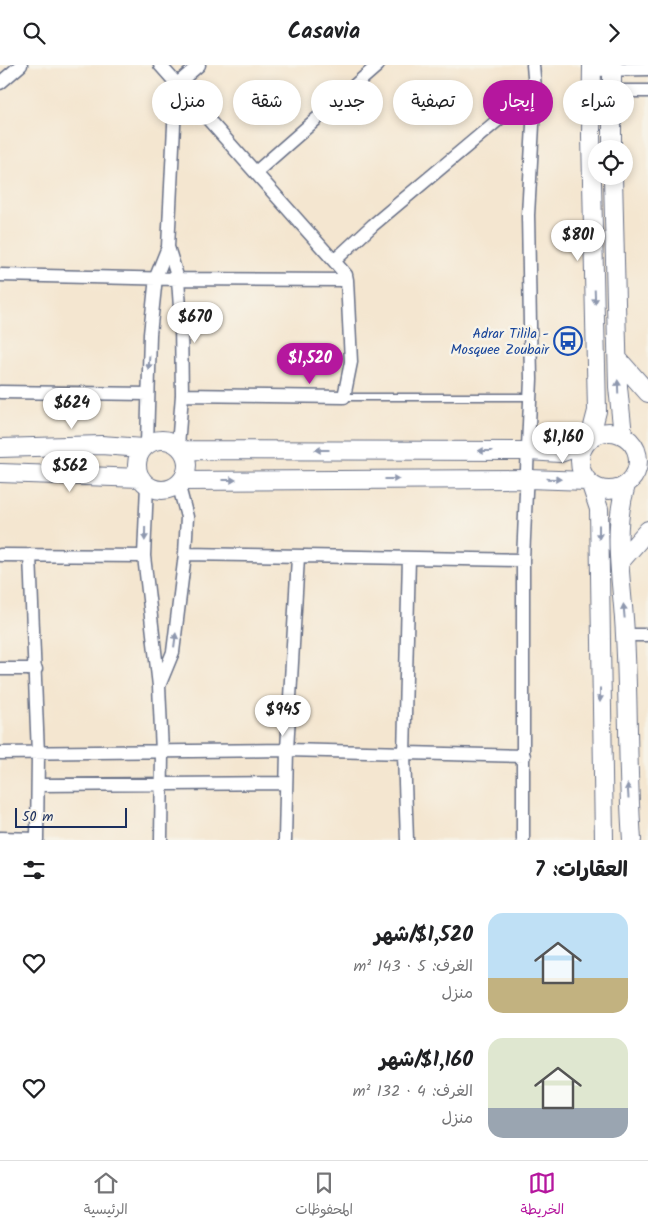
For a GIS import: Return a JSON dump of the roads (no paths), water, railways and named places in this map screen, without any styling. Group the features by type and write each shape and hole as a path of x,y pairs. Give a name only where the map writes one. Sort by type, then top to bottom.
{"main road":[{"path":"612,67 612,80"},
{"path":"591,125 597,411 579,463 599,509 604,840"},
{"path":"612,125 612,140"},
{"path":"613,185 618,387 627,438 638,459 636,480 619,507 620,561 625,635 628,784 632,840"},
{"path":"618,359 648,393"},
{"path":"144,482 137,463 145,447 152,442 166,440 180,448 529,451 560,453 606,432 648,446"},
{"path":"0,449 101,445 145,447"},
{"path":"179,482 186,466 180,448"},
{"path":"0,473 144,482 156,489 166,489 179,482 528,479 589,483 609,490 636,480"},
{"path":"620,561 648,531"}],"street":[{"path":"0,83 21,65"},
{"path":"160,65 172,80"},
{"path":"182,80 199,65"},
{"path":"256,172 378,65"},
{"path":"533,65 534,80"},
{"path":"593,68 648,69"},
{"path":"634,91 648,91"},
{"path":"145,447 156,277 168,247 174,125"},
{"path":"182,395 344,397 351,362 346,275 213,125"},
{"path":"334,261 380,219 492,125"},
{"path":"523,840 523,560 529,451 528,215 533,125"},
{"path":"168,247 178,279 182,395 180,448"},
{"path":"0,275 156,277 178,279 347,279"},
{"path":"0,392 148,394"},
{"path":"144,482 144,556 159,686 162,751 161,840"},
{"path":"159,686 174,652 185,554 187,517 179,482"},
{"path":"185,554 523,560"},
{"path":"0,555 144,556"},
{"path":"0,838 37,839 36,669 30,555"},
{"path":"285,840 286,750 298,557"},
{"path":"406,840 404,754 409,559"},
{"path":"625,635 648,635"},
{"path":"0,669 36,669"},
{"path":"0,753 286,750 524,756"},
{"path":"38,785 286,783"}],"lane":[{"path":"344,397 530,397"}],"place":[{"name":"Adrar Tilila - Mosquee Zoubair","path":"568,341"}]}
